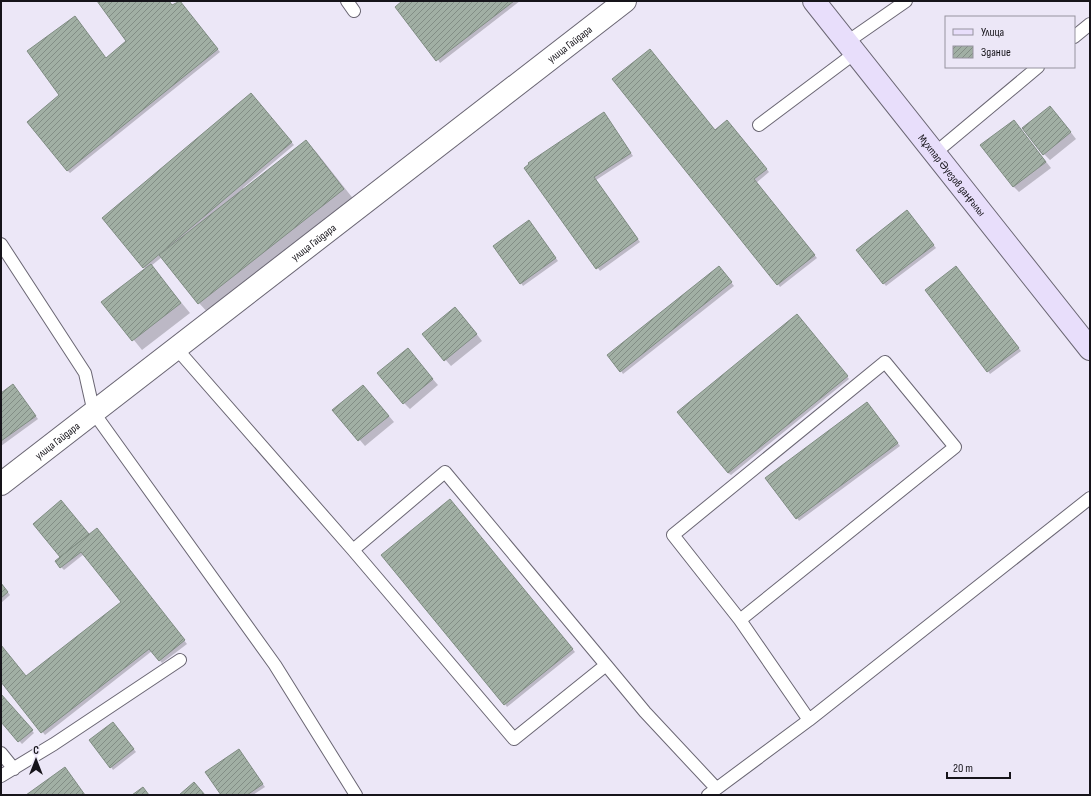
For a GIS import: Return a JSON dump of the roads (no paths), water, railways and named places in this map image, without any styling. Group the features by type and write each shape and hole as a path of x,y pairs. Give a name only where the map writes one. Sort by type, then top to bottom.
{"main road":[{"name":"Мұхтар Әуезов даңғылы","path":"814,1 1090,349"}],"street":[{"name":"улица Гайдара","path":"1,484 625,1"}],"lane":[{"path":"347,1 354,11"},
{"path":"759,125 906,1"},
{"path":"1075,36 1090,24"},
{"path":"935,153 1037,68"},
{"path":"1,244 85,373 94,413 275,665 356,795"},
{"path":"176,348 353,550 514,739 606,664"},
{"path":"740,620 955,446 885,362 673,535 740,620 809,720"},
{"path":"353,550 445,472 712,792 809,720 1090,498"},
{"path":"1,776 180,660"},
{"path":"1,753 14,769"}]}
